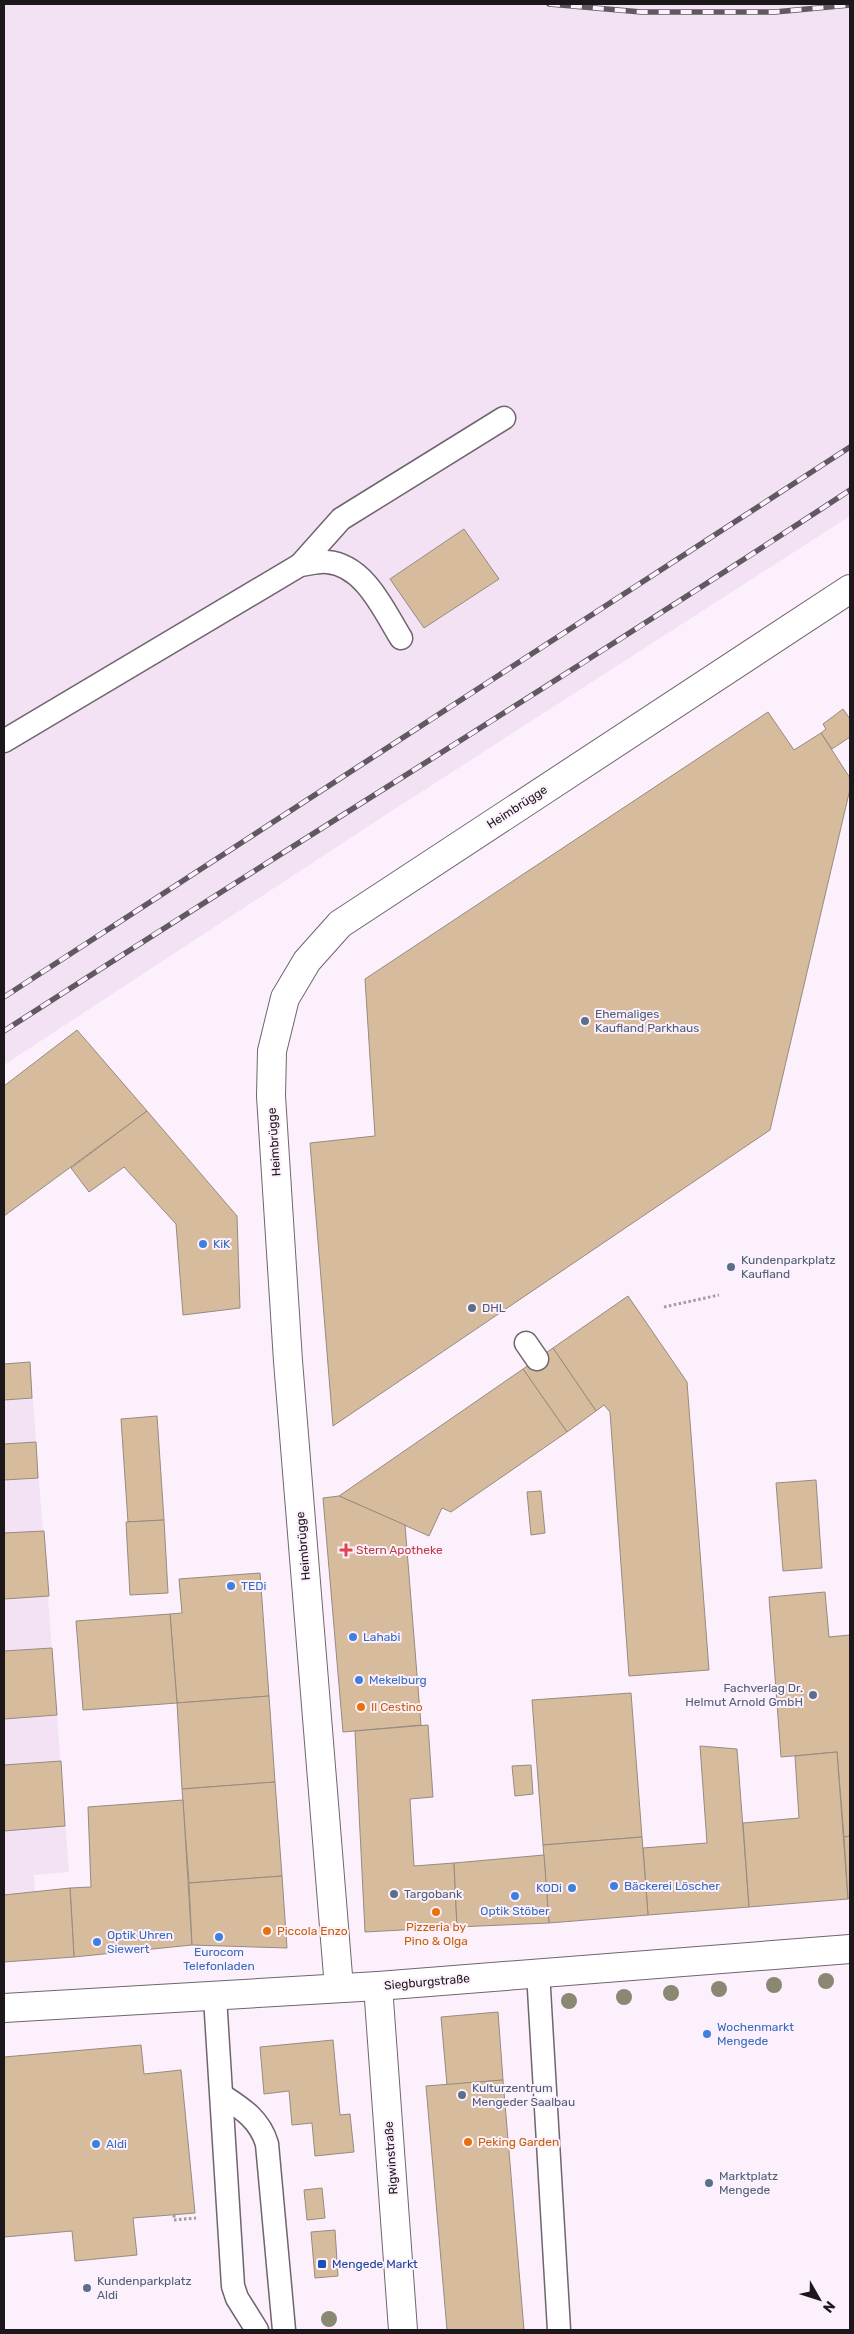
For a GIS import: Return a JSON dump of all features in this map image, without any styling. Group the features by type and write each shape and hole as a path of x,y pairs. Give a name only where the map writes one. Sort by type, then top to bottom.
{"street":[{"name":"Heimbrügge","path":"339,1988 289,1371 271,1096 272,1051 285,998 307,961 340,924 850,589"},
{"name":"Siegburgstraße","path":"4,2008 378,1986 850,1949"},
{"name":"Rigwinstraße","path":"378,1986 404,2330"}],"lane":[{"path":"4,741 300,565 341,519 504,418"},
{"path":"300,565 328,562 349,570 369,587 401,638"},
{"path":"538,1972 559,2330"},
{"path":"215,1997 223,2096 233,2286 237,2298 257,2330"},
{"path":"223,2096 257,2122 264,2132 278,2244 284,2330"}],"path":[{"path":"664,1307 719,1295"}],"shaded area":[{"path":"4,4 850,4 850,516 387,814 4,1065"},
{"path":"30,1362 69,1872 34,1875 35,1893 4,1895 4,1364"}],"building":[{"path":"464,529 499,579 424,628 390,579"},
{"path":"843,709 850,719 850,737 832,749 821,733 826,729 823,724"},
{"name":"Ehemaliges Kaufland Parkhaus","path":"768,712 794,750 821,733 850,778 850,789 770,1130 333,1426 310,1143 375,1136 365,979"},
{"path":"77,1030 147,1111 4,1216 4,1086"},
{"path":"147,1111 237,1216 240,1308 183,1315 176,1224 124,1167 89,1192 71,1168"},
{"path":"628,1296 687,1382 709,1670 629,1676 610,1412 604,1405 596,1411 553,1348"},
{"path":"553,1348 596,1411 567,1432 523,1369"},
{"path":"30,1362 32,1398 4,1400 4,1364"},
{"path":"523,1369 567,1432 451,1512 442,1508 429,1536 339,1496"},
{"path":"157,1416 164,1520 128,1522 121,1419"},
{"path":"36,1442 38,1478 4,1480 4,1444"},
{"path":"816,1480 822,1568 783,1571 776,1483"},
{"path":"541,1491 545,1533 531,1535 527,1492"},
{"path":"339,1496 405,1525 421,1725 343,1732 323,1498"},
{"path":"164,1520 168,1593 130,1595 126,1522"},
{"path":"44,1531 49,1596 4,1599 4,1533"},
{"path":"260,1573 269,1696 177,1703 170,1614 182,1613 179,1579"},
{"name":"Fachverlag Dr. Helmut Arnold GmbH","path":"825,1592 829,1637 850,1635 850,1836 844,1837 837,1752 781,1757 769,1597"},
{"path":"170,1614 177,1703 83,1710 76,1621"},
{"path":"52,1648 57,1715 4,1719 4,1651"},
{"path":"631,1693 642,1837 543,1845 532,1700"},
{"path":"269,1696 275,1782 182,1789 177,1703"},
{"path":"428,1725 433,1797 410,1799 414,1866 454,1863 457,1927 365,1932 355,1731"},
{"path":"700,1746 737,1749 749,1907 648,1915 643,1848 707,1843"},
{"path":"837,1752 848,1899 749,1907 743,1823 799,1818 795,1756"},
{"path":"61,1761 65,1826 4,1831 4,1765"},
{"path":"531,1765 533,1794 515,1796 512,1766"},
{"path":"275,1782 282,1876 189,1883 182,1789"},
{"path":"183,1800 192,1945 74,1957 70,1888 91,1887 88,1807"},
{"path":"850,1836 850,1898 848,1899 844,1837"},
{"path":"642,1837 648,1915 549,1923 543,1845"},
{"path":"544,1855 549,1923 457,1927 454,1863"},
{"path":"282,1876 287,1948 192,1945 189,1883"},
{"path":"70,1888 74,1957 4,1962 4,1895"},
{"path":"498,2012 503,2080 447,2085 441,2017"},
{"path":"333,2040 340,2115 350,2114 354,2152 315,2156 312,2123 292,2125 289,2091 264,2094 260,2047"},
{"name":"Aldi","path":"141,2045 144,2074 181,2070 195,2213 133,2218 137,2255 75,2261 72,2231 4,2237 4,2057"},
{"path":"503,2080 524,2330 447,2330 426,2086"},
{"path":"322,2188 325,2218 307,2220 304,2190"},
{"path":"335,2230 338,2276 315,2278 311,2232"}],"railway":[{"path":"549,4 641,12 775,12 850,5"},
{"path":"4,997 850,447"},
{"path":"4,1031 640,627 850,490"}],"place":[{"name":"Ehemaliges Kaufland Parkhaus","path":"585,1021"},
{"name":"KiK","path":"203,1244"},
{"name":"Kundenparkplatz Kaufland","path":"731,1267"},
{"name":"DHL","path":"472,1308"},
{"name":"Stern Apotheke","path":"346,1550"},
{"name":"TEDi","path":"231,1586"},
{"name":"Lahabi","path":"353,1637"},
{"name":"Mekelburg","path":"359,1680"},
{"name":"Fachverlag Dr. Helmut Arnold GmbH","path":"813,1695"},
{"name":"Il Cestino","path":"361,1707"},
{"name":"Bäckerei Löscher","path":"614,1886"},
{"name":"KODi","path":"572,1888"},
{"name":"Targobank","path":"394,1894"},
{"name":"Optik Stöber","path":"515,1896"},
{"name":"Pizzeria by Pino & Olga","path":"436,1912"},
{"name":"Piccola Enzo","path":"267,1931"},
{"name":"Eurocom Telefonladen","path":"219,1937"},
{"name":"Optik Uhren Siewert","path":"97,1942"},
{"name":"Wochenmarkt Mengede","path":"707,2034"},
{"name":"Kulturzentrum Mengeder Saalbau","path":"462,2095"},
{"name":"Peking Garden","path":"468,2142"},
{"name":"Aldi","path":"96,2144"},
{"name":"Marktplatz Mengede","path":"709,2183"},
{"name":"Mengede Markt","path":"322,2264"},
{"name":"Kundenparkplatz Aldi","path":"87,2288"}]}
